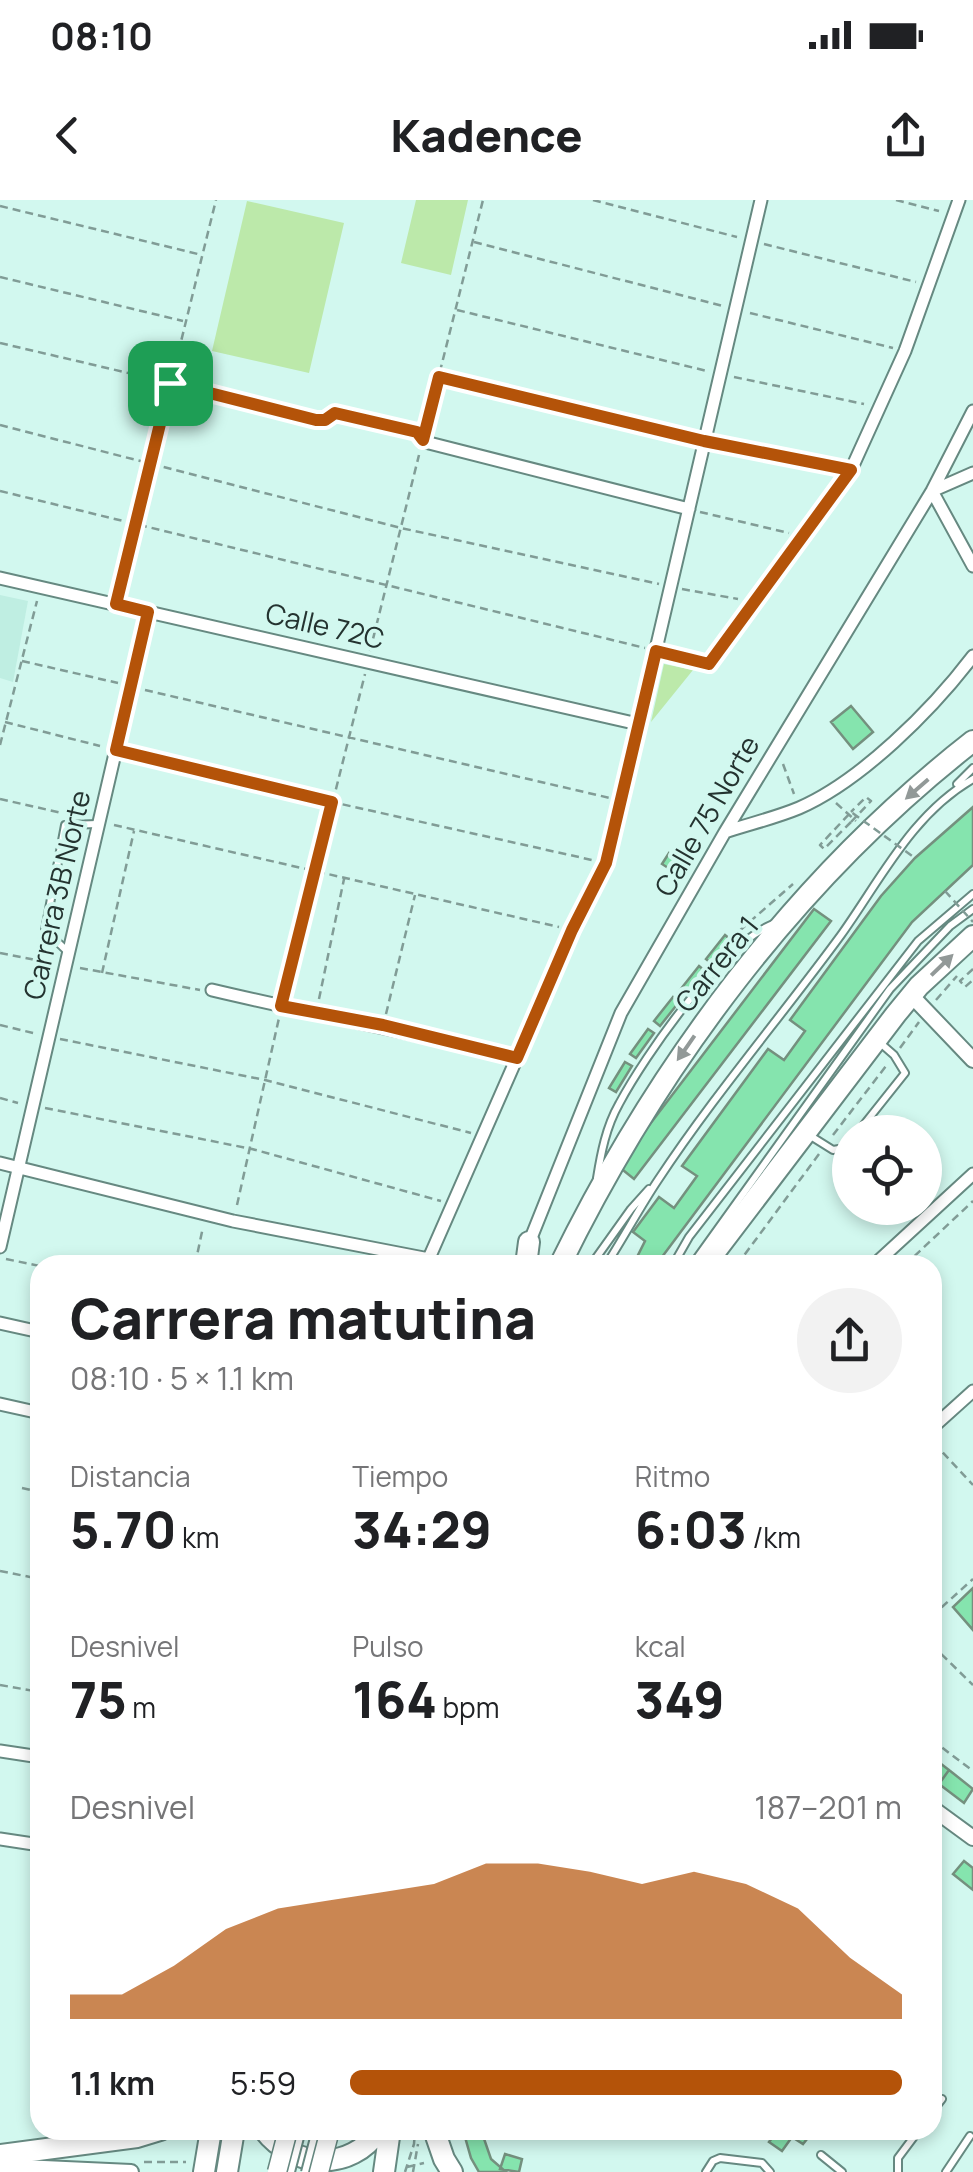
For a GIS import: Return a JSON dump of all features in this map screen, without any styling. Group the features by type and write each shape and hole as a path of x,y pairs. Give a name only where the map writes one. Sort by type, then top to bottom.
{"highway":[{"name":"Carrera 1","path":"565,1255 594,1196 687,1046 792,916 863,838 973,741"},
{"path":"712,1255 834,1092 870,1033 973,936"},
{"path":"526,1255 529,1242"},
{"path":"0,2155 102,2140"},
{"path":"204,2172 209,2140"},
{"path":"227,2172 232,2140"},
{"path":"272,2140 291,2154 331,2161 364,2148 371,2140"},
{"path":"384,2172 389,2140"},
{"path":"423,2140 441,2152 452,2172"}],"main road":[{"path":"278,2172 286,2140"},
{"path":"319,2172 327,2140"}],"street":[{"path":"430,1255 572,930 606,863 761,200"},
{"path":"709,664 851,470 906,351 959,200"},
{"name":"Calle 75 Norte","path":"529,1242 621,1013 725,832 932,490 973,410"},
{"path":"335,413 417,432 423,440 688,509"},
{"path":"973,473 932,490 973,566"},
{"name":"Calle 72C","path":"0,578 638,724"},
{"name":"Carrera 3B Norte","path":"0,1247 148,612"},
{"path":"725,832 798,808 859,773 955,680 973,656"},
{"path":"212,990 316,1015 383,1025 517,1058"},
{"path":"911,995 973,1060"},
{"path":"0,1163 233,1222 393,1255"},
{"path":"885,1255 973,1174"},
{"path":"0,1324 30,1330"},
{"path":"942,1419 973,1391"},
{"path":"0,1404 30,1412"},
{"path":"0,1751 30,1756"},
{"path":"942,1815 973,1838"},
{"path":"0,1840 30,1843"},
{"path":"0,2166 131,2172"}],"lane":[{"path":"612,1255 657,1181 841,934 896,853 923,818 973,768"},
{"path":"950,792 973,779"},
{"path":"67,959 45,930 65,825 99,823"},
{"path":"678,1255 918,940 973,894"},
{"path":"700,1255 870,1033 902,976 950,926 973,909"},
{"path":"870,1033 894,1055 905,1073 872,1115"},
{"path":"804,1132 832,1149"},
{"path":"598,1255 657,1181"},
{"path":"946,2172 970,2136"},
{"path":"291,2172 299,2140"},
{"path":"305,2172 313,2140"},
{"path":"898,2172 898,2158 912,2140"},
{"path":"821,2155 842,2172"},
{"path":"706,2172 720,2158 762,2163 770,2172"}],"path":[{"path":"116,604 216,200"},
{"path":"233,1222 281,1006 483,200"},
{"path":"896,200 955,215"},
{"path":"0,206 202,254"},
{"path":"473,242 906,351"},
{"path":"0,277 186,322"},
{"path":"456,310 720,374 880,407"},
{"path":"0,343 316,420 325,420 335,413"},
{"path":"439,377 704,441 851,470"},
{"path":"0,425 401,528 757,602"},
{"path":"0,491 709,664"},
{"path":"688,509 804,538"},
{"path":"0,745 40,587"},
{"path":"22,661 620,801"},
{"path":"5,722 332,802 606,863"},
{"path":"774,751 780,755 796,802"},
{"path":"824,857 859,823 826,794"},
{"path":"866,797 871,801 824,849 820,845 851,812 866,797"},
{"path":"0,799 67,814"},
{"path":"851,812 915,858"},
{"path":"99,823 572,930"},
{"path":"102,973 134,830"},
{"path":"316,1015 344,878"},
{"path":"730,939 798,880"},
{"path":"945,891 973,922"},
{"path":"383,1025 415,894"},
{"path":"0,953 67,959 102,973 212,990"},
{"path":"927,1012 973,962"},
{"path":"973,969 960,982 965,987 973,980"},
{"path":"0,1025 265,1080 483,1136"},
{"path":"0,1098 252,1148 451,1204"},
{"path":"916,1255 973,1201"},
{"path":"197,1255 206,1214"},
{"path":"0,1258 30,1264"},
{"path":"942,1452 973,1485"},
{"path":"22,1488 30,1490"},
{"path":"0,1571 30,1577"},
{"path":"942,1607 973,1579"},
{"path":"942,1655 973,1685"},
{"path":"0,1685 30,1690"},
{"path":"942,1747 973,1770"},
{"path":"405,2172 421,2140"},
{"path":"413,2172 422,2140"}],"shaded area":[{"path":"0,595 28,601 13,682 0,678"}],"green space":[{"path":"416,200 468,200 451,275 401,263"},
{"path":"247,201 344,223 309,373 212,351"},
{"path":"664,664 693,670 651,722"}],"building":[{"path":"851,706 873,732 853,749 831,722"},
{"path":"973,807 973,865 912,922 663,1255 638,1255 645,1241 633,1232 659,1197 674,1208 697,1176 682,1166 768,1049 784,1060 805,1031 790,1020 881,896 915,858"},
{"path":"669,853 689,865 682,877 662,864"},
{"path":"814,909 831,921 634,1179 618,1166"},
{"path":"725,935 731,940 712,964 706,959"},
{"path":"699,966 705,971 686,995 680,990"},
{"path":"673,997 679,1002 660,1026 654,1021"},
{"path":"648,1029 654,1033 636,1058 630,1054"},
{"path":"625,1062 632,1066 616,1092 609,1088"},
{"path":"973,1588 973,1630 953,1607"},
{"path":"949,1770 973,1789 964,1803 942,1786"},
{"path":"964,1861 973,1868 973,1890 953,1874"},
{"path":"466,2140 484,2140 491,2159 506,2172 479,2172"},
{"path":"770,2140 790,2140 782,2151"},
{"path":"505,2154 522,2159 519,2172 500,2169"}],"route":[{"path":"439,377 704,441 851,470 709,664 656,651 606,863 572,930 517,1058 383,1025 281,1006 332,802 116,750 148,612 116,604 170,383 316,420 325,420 335,413 417,432 423,440 439,377"}]}
